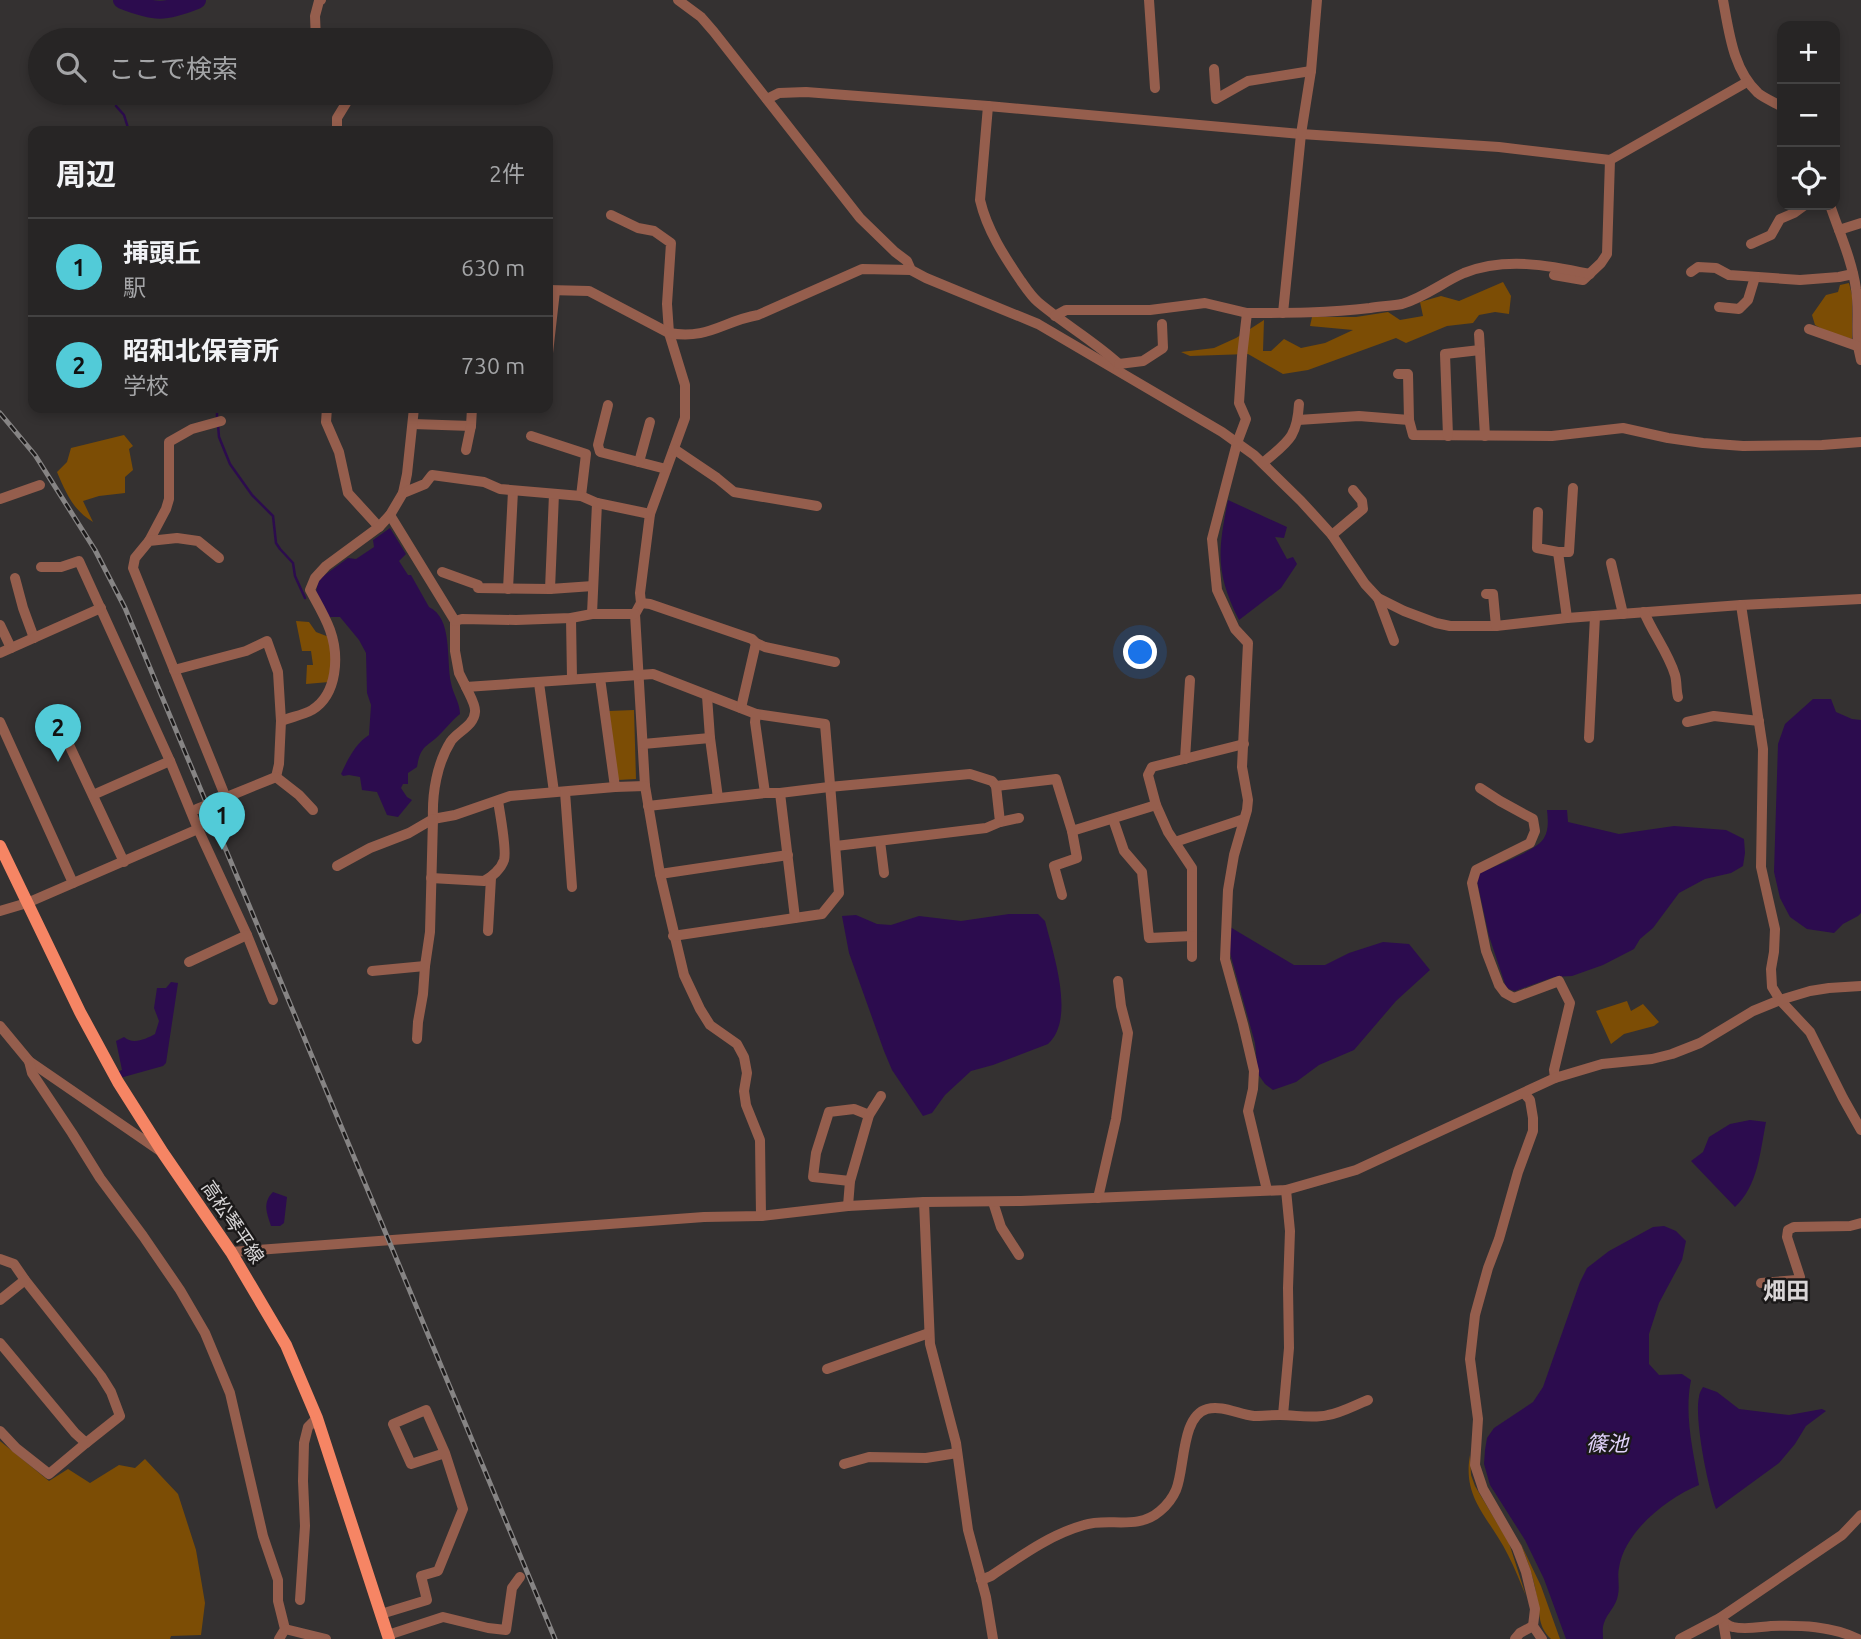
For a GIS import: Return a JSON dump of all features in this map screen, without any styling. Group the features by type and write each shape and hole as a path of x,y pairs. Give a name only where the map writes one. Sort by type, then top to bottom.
{"main road":[{"name":"高松琴平線","path":"0,846 80,1012 118,1082 231,1252 286,1345 317,1418 389,1637"}],"street":[{"path":"316,28 315,16 321,0"},
{"path":"678,0 708,25 860,218 907,261 911,270"},
{"path":"1149,0 1155,88"},
{"path":"1283,313 1317,0"},
{"path":"1723,0 1732,48 1747,82 1761,96 1777,104"},
{"path":"1214,69 1216,99 1248,81 1311,71"},
{"path":"767,99 779,93 806,92 1499,148 1610,160 1747,82"},
{"path":"337,126 337,118 345,105"},
{"path":"988,106 980,200 1003,256 1034,299 1104,350 1119,367"},
{"path":"1554,275 1583,280 1607,254 1610,160"},
{"path":"1751,244 1772,235 1780,219 1798,210"},
{"path":"1832,210 1859,291 1857,346 1861,360"},
{"path":"611,215 638,228 654,231 671,243 667,304 669,333 685,385 685,418 650,514 641,603 635,614 645,786 660,874 684,975 710,1025 737,1044 744,1057 747,1073 744,1091 746,1105 760,1140 761,1216"},
{"path":"1839,230 1861,223"},
{"path":"1055,316 1066,310 1150,310 1205,303 1247,313 1313,313 1401,304 1462,274 1514,262 1590,274"},
{"path":"1690,272 1698,267 1716,268 1730,275 1800,280 1853,274"},
{"path":"553,290 589,291 669,333 701,334 791,302 862,269 911,270 1038,324 1119,367 1222,432 1263,463 1294,493 1332,535 1365,584 1378,598 1404,611 1450,626 1496,626 1644,612 1861,598"},
{"path":"1719,307 1739,309 1748,300 1755,277"},
{"path":"1247,313 1239,403 1246,419 1237,443 1212,539 1217,590 1235,629 1248,643 1242,767 1248,800 1228,890 1225,959 1254,1071 1248,1111 1267,1190"},
{"path":"1119,367 1143,361 1163,348 1162,324"},
{"path":"1809,329 1857,346"},
{"path":"1479,334 1485,436"},
{"path":"1448,436 1445,354 1480,350"},
{"path":"1398,374 1408,374 1409,420 1413,435 1552,436 1623,428 1668,438 1730,445 1822,445 1861,442"},
{"path":"1263,463 1290,440 1298,420 1299,404"},
{"path":"608,405 598,444 600,452 666,469"},
{"path":"327,413 326,422 339,452 348,494 379,527"},
{"path":"281,721 311,710 324,700 330,690 334,675 334,648 330,631 310,590 315,578 326,566 379,527 403,493 414,413"},
{"path":"466,450 471,413"},
{"path":"1298,420 1359,416 1409,420"},
{"path":"218,422 192,429 169,442 169,499 149,541 135,558 133,568 224,798"},
{"path":"639,462 650,422"},
{"path":"413,424 471,426"},
{"path":"531,436 586,454 581,496"},
{"path":"674,449 734,492 817,506"},
{"path":"403,493 425,484 432,475 484,482 513,491 581,496 597,503 650,514"},
{"path":"0,499 40,485"},
{"path":"1538,512 1536,548 1569,552 1573,488"},
{"path":"1332,535 1363,509 1362,501 1353,490"},
{"path":"508,589 513,491"},
{"path":"550,589 554,494"},
{"path":"592,614 597,503"},
{"path":"390,515 455,621 458,673 476,710 473,721 453,738 443,756 432,799 430,932 417,1040"},
{"path":"149,541 177,538 198,541 219,558"},
{"path":"1558,552 1567,618"},
{"path":"41,567 61,567 79,561 194,810 198,829 247,935 273,1000"},
{"path":"1611,563 1623,614"},
{"path":"442,572 478,585 478,589 593,586"},
{"path":"15,578 34,638"},
{"path":"1486,594 1493,594 1496,626"},
{"path":"1378,598 1394,641"},
{"path":"641,603 752,639 765,647 835,662"},
{"path":"1741,605 1763,748 1761,867 1775,929 1772,987 1780,1000 1810,1032 1861,1130"},
{"path":"0,653 101,608"},
{"path":"1644,612 1676,678 1678,697"},
{"path":"455,621 635,614"},
{"path":"1589,738 1595,616"},
{"path":"571,618 572,680"},
{"path":"0,625 11,648"},
{"path":"174,670 246,651 267,641 278,672 281,721 276,777"},
{"path":"741,708 756,643"},
{"path":"466,687 653,674 757,714 825,724 839,893 822,914 673,936"},
{"path":"600,678 615,787"},
{"path":"1185,759 1190,680"},
{"path":"539,683 554,792"},
{"path":"708,696 710,738 718,798"},
{"path":"757,714 755,722 765,793"},
{"path":"1687,722 1714,716 1759,721"},
{"path":"0,722 73,883"},
{"path":"64,734 124,862"},
{"path":"643,744 710,738"},
{"path":"1192,957 1192,868 1156,805 1148,775 1152,767 1244,744"},
{"path":"93,795 170,761"},
{"path":"648,806 970,774 992,781 996,786 1000,822"},
{"path":"194,810 276,777"},
{"path":"276,777 313,810"},
{"path":"996,786 1056,779 1072,831 1077,858 1054,866 1062,895"},
{"path":"337,866 433,819 455,815 510,796 645,786"},
{"path":"1480,788 1533,820 1535,831 1530,843 1476,870 1472,883 1486,951 1504,993 1514,998 1559,981 1570,1003 1554,1070 1555,1077"},
{"path":"565,792 572,887"},
{"path":"780,793 795,918"},
{"path":"431,878 484,881 491,878 505,858 498,801"},
{"path":"1072,831 1156,805"},
{"path":"836,846 986,828 1019,818"},
{"path":"1175,842 1244,819"},
{"path":"1113,820 1124,851 1142,873 1149,938 1192,936"},
{"path":"0,911 27,903 198,829"},
{"path":"880,841 884,873"},
{"path":"660,874 788,855"},
{"path":"488,931 491,878"},
{"path":"189,962 247,935"},
{"path":"372,971 425,966"},
{"path":"1098,1198 1116,1119 1128,1033 1118,981"},
{"path":"231,1252 690,1218 761,1216 848,1206 1286,1190 1356,1170 1555,1077 1602,1064 1652,1059 1672,1054 1700,1043 1753,1011 1780,1000 1810,991 1861,986"},
{"path":"0,1026 29,1061 163,1153"},
{"path":"29,1061 32,1073 100,1178 180,1290 205,1333 230,1394 263,1536 278,1580 282,1634 326,1639"},
{"path":"1524,1093 1530,1100 1533,1131 1475,1314 1471,1360 1478,1419 1475,1465 1483,1489 1517,1548 1527,1572 1535,1609 1532,1626 1542,1639"},
{"path":"848,1206 850,1181 869,1115 881,1096"},
{"path":"850,1181 813,1177 816,1153 829,1112 854,1109 869,1115"},
{"path":"1283,1415 1289,1348 1287,1288 1290,1231 1286,1190"},
{"path":"925,1202 930,1345 957,1453 968,1530 982,1580 993,1639"},
{"path":"993,1202 1001,1227 1019,1255"},
{"path":"1760,1283 1797,1280 1800,1277 1787,1237 1788,1230 1794,1227 1850,1226 1861,1223"},
{"path":"0,1259 14,1264 101,1376 111,1392 120,1416 48,1474 0,1431"},
{"path":"0,1300 24,1280"},
{"path":"827,1370 929,1333"},
{"path":"0,1343 86,1443"},
{"path":"982,1580 1043,1541 1063,1532 1096,1521 1118,1524 1139,1522 1152,1517 1161,1510 1176,1489 1190,1426 1196,1414 1205,1409 1216,1408 1254,1416 1314,1417 1329,1415 1368,1400"},
{"path":"381,1614 427,1600 421,1576 438,1572 463,1509 446,1453 426,1410 393,1424 411,1464 446,1453"},
{"path":"300,1600 305,1526 304,1443 309,1427 317,1418"},
{"path":"844,1464 869,1457 926,1458 957,1453"},
{"path":"1680,1639 1721,1619 1842,1535 1861,1515"},
{"path":"389,1637 443,1617 506,1630 512,1588 520,1577"},
{"path":"1721,1619 1726,1639"},
{"path":"1721,1619 1729,1627 1802,1626 1842,1631 1857,1639"},
{"path":"1515,1639 1532,1626"}],"shaded area":[{"path":"1503,282 1511,296 1509,314 1495,312 1479,315 1473,323 1447,326 1406,343 1396,338 1308,370 1283,374 1248,354 1190,356 1181,352 1214,348 1264,320 1263,351 1271,351 1284,339 1301,348 1325,343 1353,330 1310,326 1312,317 1356,317 1388,312 1400,320 1423,316 1420,302 1441,296 1459,301"},
{"path":"1849,283 1852,295 1852,339 1815,325 1812,315 1826,295 1838,292 1840,285"},
{"path":"124,435 133,446 129,449 133,470 125,477 125,493 83,501 93,522 75,506 57,472 67,462 71,448"},
{"path":"296,621 309,622 316,632 329,637 332,657 329,682 306,684 307,665 313,665 311,651 302,651"},
{"path":"634,710 636,779 618,780 609,711"},
{"path":"1627,1001 1631,1011 1643,1004 1659,1022 1654,1026 1624,1034 1611,1044 1596,1011"},
{"path":"0,1441 49,1481 68,1469 90,1483 119,1465 135,1468 145,1459 178,1494 196,1550 205,1603 201,1635 171,1636 170,1639 0,1639"},
{"path":"1470,1455 1471,1475 1475,1486 1509,1543 1526,1596 1508,1555 1474,1496 1470,1484"},
{"path":"1519,1540 1541,1586 1560,1639 1551,1639 1541,1625 1534,1583"}],"water":[{"path":"1228,500 1287,527 1284,538 1275,537 1287,559 1293,557 1297,564 1281,588 1239,620 1222,574 1222,534"},
{"path":"390,528 406,554 399,561 408,575 411,575 429,607 437,612 442,620 451,683 460,714 425,747 417,767 408,773 408,784 403,784 401,788 412,800 398,817 387,815 377,792 362,790 360,777 341,774 356,747 369,735 371,705 367,693 366,653 340,617 329,617 316,593 322,577 348,558 356,559 374,547 373,540"},
{"path":"1813,699 1831,699 1836,712 1861,720 1861,913 1834,933 1807,929 1790,917 1780,898 1774,872 1778,744 1785,724"},
{"path":"1547,810 1567,810 1568,822 1619,834 1674,826 1726,830 1744,839 1743,866 1731,873 1705,879 1679,893 1634,949 1603,965 1572,976 1554,977 1515,991 1511,990 1506,987 1489,936 1477,881 1479,873 1540,843 1547,832"},
{"path":"1009,914 1038,914 1045,921 1060,985 1060,1019 1056,1033 1048,1044 971,1071 945,1095 932,1113 923,1116 892,1070 884,1051 849,953 842,916 856,915 877,924 891,925 919,916 961,921"},
{"path":"1230,927 1294,965 1325,965 1349,953 1383,942 1409,944 1430,970 1396,1001 1354,1050 1319,1065 1296,1082 1273,1090 1258,1074 1255,1043 1230,953"},
{"path":"171,982 178,983 166,1063 120,1078 117,1072 122,1070 116,1041 124,1037 131,1041 140,1040 155,1034 159,1021 154,1008 157,988 166,988"},
{"path":"1750,1120 1766,1122 1760,1157 1749,1189 1735,1207 1691,1161 1703,1152 1709,1137 1730,1124"},
{"path":"273,1192 287,1197 284,1223 280,1226 271,1226 267,1212 267,1200"},
{"name":"篠池","path":"1664,1226 1676,1231 1686,1241 1682,1260 1659,1303 1649,1334 1649,1364 1659,1375 1682,1374 1691,1380 1688,1406 1699,1485 1661,1507 1638,1529 1629,1542 1619,1568 1617,1599 1603,1625 1603,1639 1566,1639 1544,1579 1525,1540 1490,1485 1484,1464 1487,1438 1494,1428 1533,1402 1543,1387 1587,1268 1609,1251 1653,1227"},
{"path":"1703,1387 1717,1392 1739,1409 1789,1415 1822,1409 1826,1411 1806,1426 1779,1463 1716,1509 1700,1436 1698,1407"}],"waterway":[{"path":"122,0 160,10 197,0"},
{"path":"116,106 124,115 127,126"},
{"path":"217,413 217,419"},
{"path":"218,425 219,437 230,464 252,495 273,516 276,543 293,563 295,576 305,598"}],"railway":[{"path":"0,413 35,455 95,550 125,608 555,1639"}],"place":[{"name":"昭和北保育所","path":"58,762"},
{"name":"挿頭丘","path":"222,850"}],"district":[{"name":"畑田","path":"1786,1290"}]}
